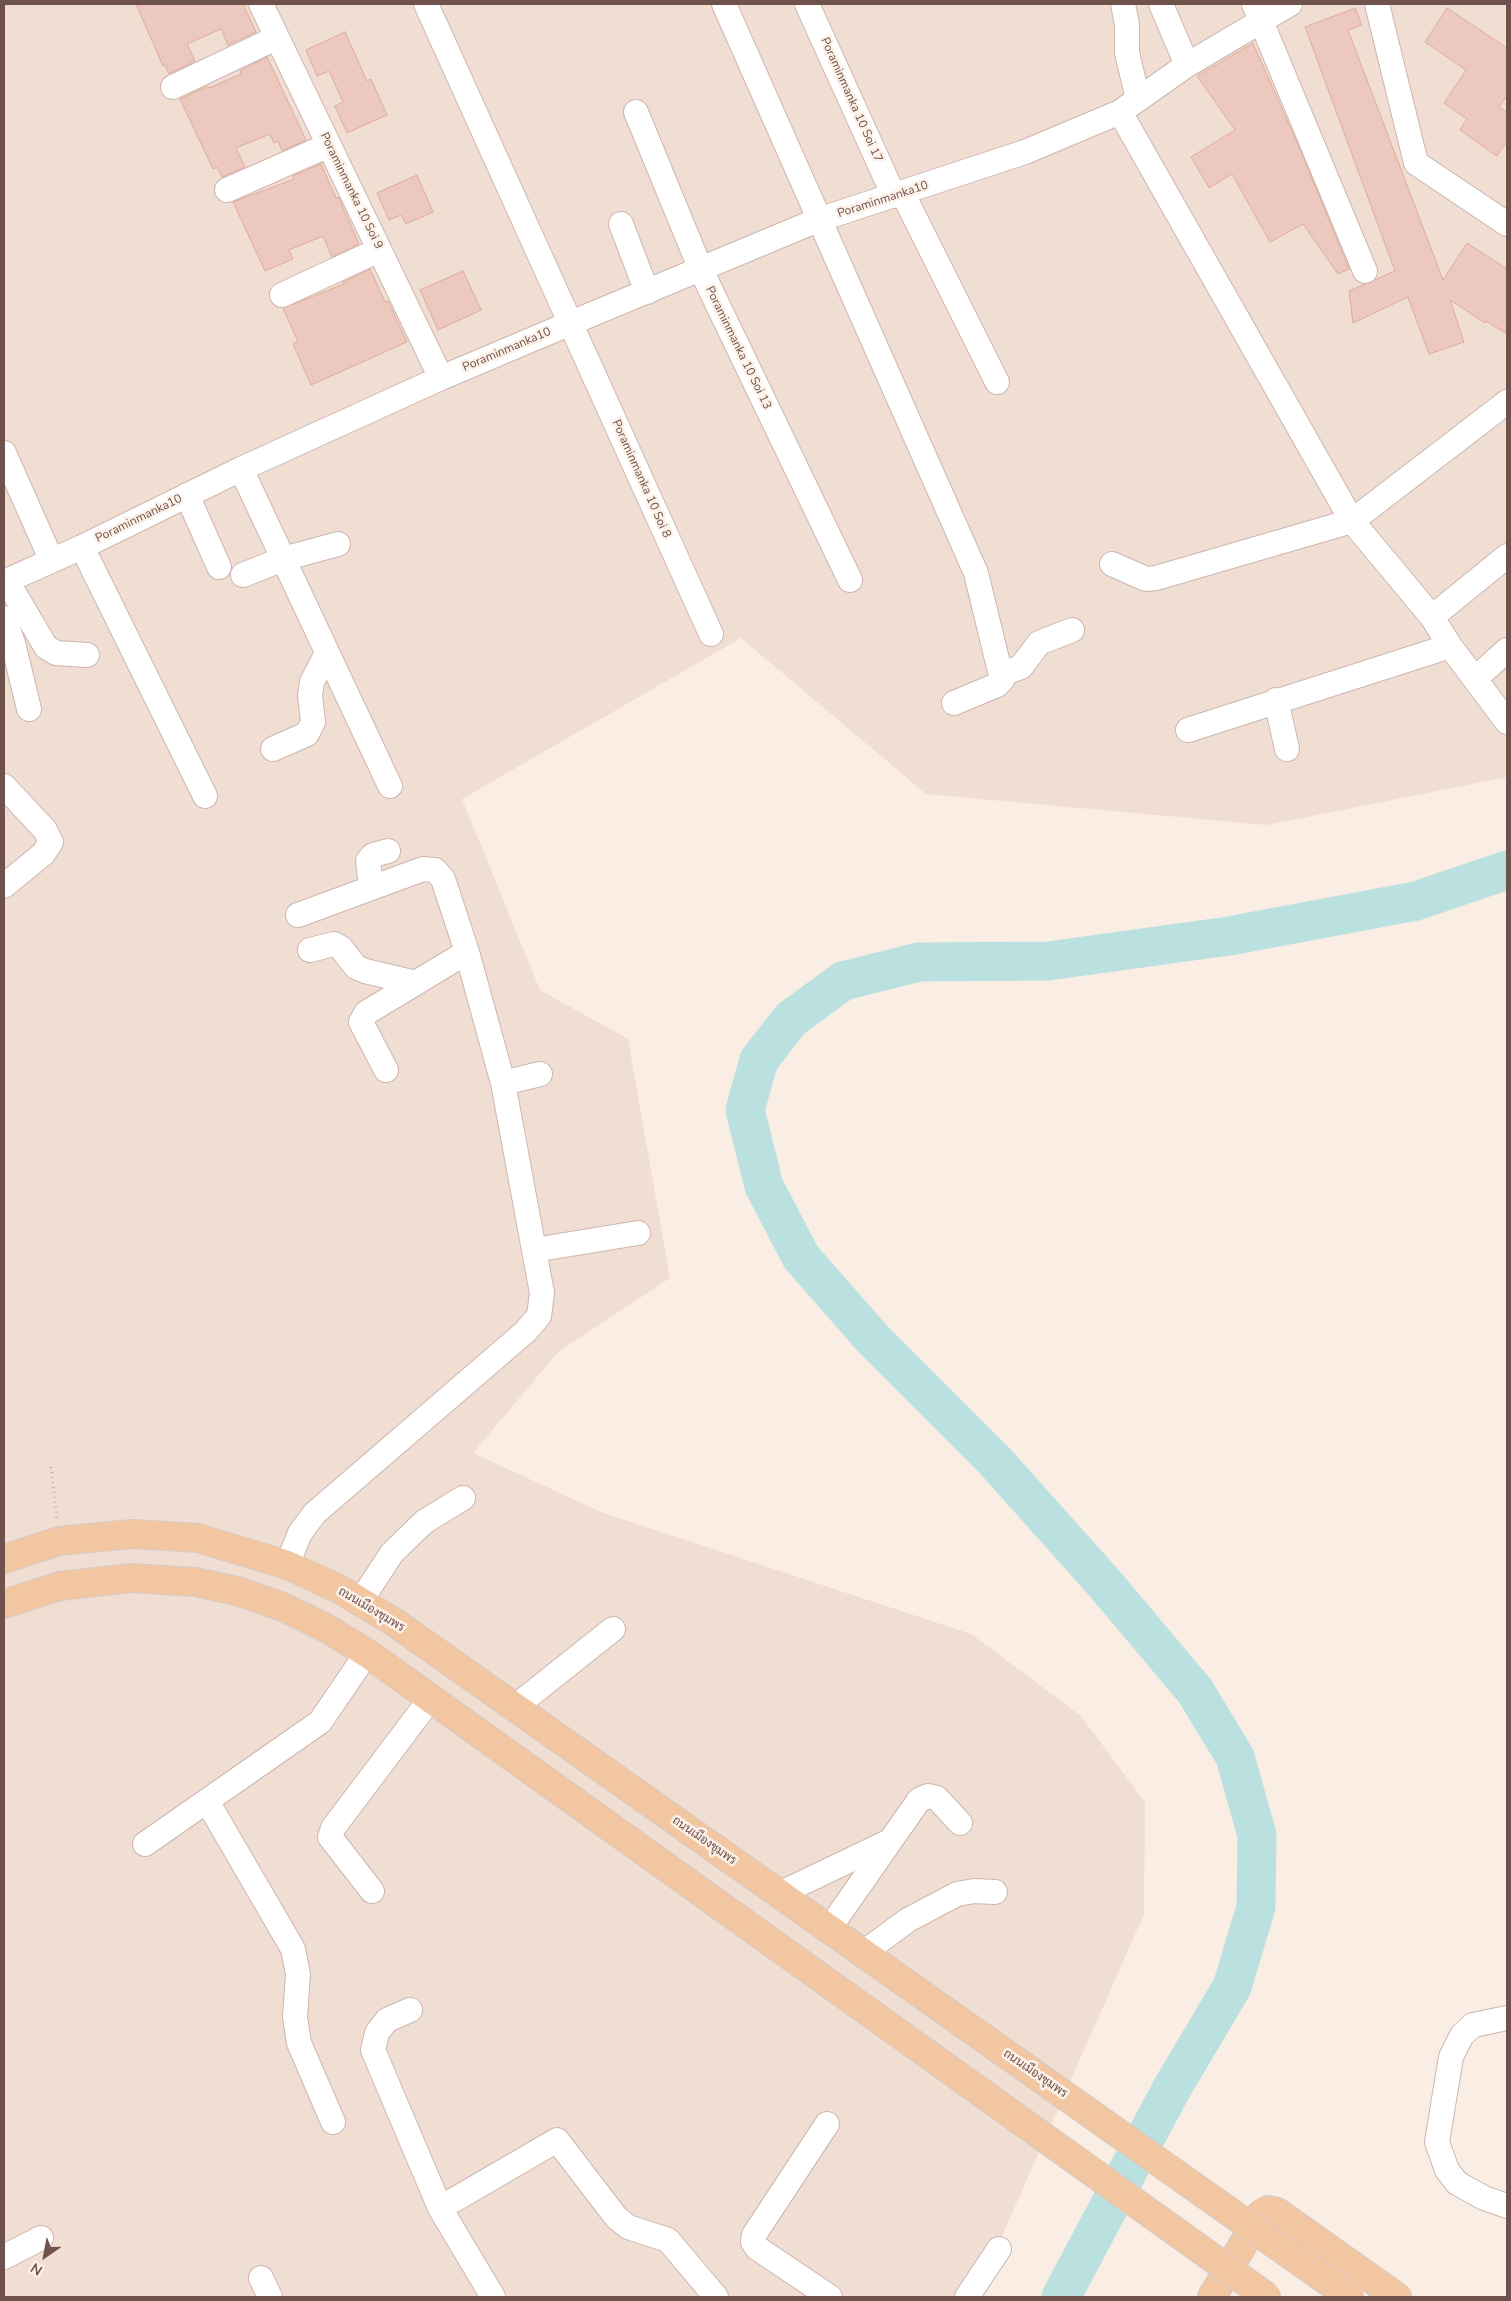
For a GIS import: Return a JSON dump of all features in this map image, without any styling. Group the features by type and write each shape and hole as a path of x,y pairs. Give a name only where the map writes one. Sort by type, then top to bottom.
{"main road":[{"name":"ถนนเมืองชุมพร","path":"4,1559 59,1541 132,1534 198,1538 287,1565 341,1590 394,1622 1350,2297"},
{"path":"4,1604 60,1586 131,1578 195,1582 237,1591 283,1607 326,1628 367,1653 431,1698 1267,2297"},
{"path":"1212,2297 1216,2287 1261,2214 1268,2210 1277,2212 1397,2297"}],"street":[{"name":"Poraminmanka 10 Soi 9","path":"261,4 441,378"},
{"name":"Poraminmanka 10 Soi 8","path":"426,4 711,634"},
{"path":"724,4 976,574 1002,680 998,685 954,703"},
{"name":"Poraminmanka 10 Soi 17","path":"807,4 899,195 997,382"},
{"path":"1123,4 1127,25 1129,106 1352,521 1432,617 1450,646 1476,678 1507,722"},
{"path":"1161,4 1188,65"},
{"name":"Poraminmanka10","path":"5,582 51,559 82,547 241,468 441,378 818,220 899,195 1025,152 1129,106 1188,65 1257,12 1290,4"},
{"path":"1377,4 1416,163 1507,224"},
{"path":"1257,12 1365,271"},
{"path":"174,87 276,38"},
{"name":"Poraminmanka 10 Soi 13","path":"636,112 701,270 850,580"},
{"path":"227,190 329,145"},
{"path":"621,224 647,292"},
{"path":"282,295 379,250"},
{"path":"1112,564 1146,579 1156,578 1352,521 1507,402"},
{"path":"4,453 51,559"},
{"path":"241,468 390,786"},
{"path":"187,495 219,567"},
{"path":"242,574 283,559 338,544"},
{"path":"82,547 205,796"},
{"path":"1432,617 1507,556"},
{"path":"5,582 46,647 56,653 87,655"},
{"path":"4,618 13,643 29,710"},
{"path":"1002,674 1021,667 1039,643 1072,630"},
{"path":"1188,730 1276,700 1450,646"},
{"path":"1476,678 1507,650"},
{"path":"273,750 307,734 313,722 310,695 312,682 327,653"},
{"path":"1276,700 1287,749"},
{"path":"4,786 45,830 51,842 43,854 4,886"},
{"path":"371,888 368,861 374,855 388,851"},
{"path":"287,1565 300,1533 315,1513 525,1332 539,1316 542,1293 504,1083 467,952 443,879 435,870 423,869 298,915"},
{"path":"310,950 334,944 341,948 356,967 365,972 416,983"},
{"path":"386,1070 361,1022 366,1013 467,952"},
{"path":"504,1083 540,1074"},
{"path":"534,1250 638,1233"},
{"path":"360,1602 392,1553 424,1522 463,1498"},
{"path":"515,1707 613,1629"},
{"path":"145,1844 320,1722 367,1653"},
{"path":"372,1891 330,1837 333,1828 431,1698"},
{"path":"828,1929 919,1800 928,1796 937,1798 960,1823"},
{"path":"207,1801 293,1949 298,1974 295,2017 298,2043 333,2122"},
{"path":"779,1894 891,1840"},
{"path":"863,1953 908,1920 957,1894 974,1891 995,1892"},
{"path":"410,2010 387,2020 377,2033 372,2050 440,2208 493,2297"},
{"path":"1507,2018 1473,2025 1462,2035 1451,2058 1437,2142 1447,2170 1457,2183 1484,2198 1507,2206"},
{"path":"826,2124 754,2235 753,2242 757,2248 830,2297"},
{"path":"440,2208 557,2140 616,2217 628,2227 668,2240 716,2297"},
{"path":"4,2257 41,2238"},
{"path":"967,2297 999,2250"}],"path":[{"path":"51,1467 59,1541"}],"shaded area":[{"path":"4,4 1507,4 1507,777 1266,825 926,794 741,638 462,799 540,990 628,1039 670,1278 558,1352 473,1453 601,1512 971,1634 1081,1716 1145,1802 1144,1914 975,2297 4,2297"}],"building":[{"path":"136,4 243,4 256,32 228,45 221,29 187,44 195,61 169,74 165,65 163,66"},
{"path":"1355,8 1362,25 1348,30 1443,280 1467,243 1507,269 1507,334 1486,321 1485,323 1450,300 1464,342 1429,354 1408,297 1353,323 1349,291 1395,271 1305,27"},
{"path":"1447,8 1507,48 1507,96 1499,107 1507,112 1507,141 1497,156 1460,130 1467,119 1444,103 1466,70 1425,42"},
{"path":"345,32 367,81 371,79 387,115 347,133 335,106 343,102 329,71 317,76 306,50"},
{"path":"1253,43 1305,161 1349,269 1338,274 1303,224 1270,242 1232,174 1209,188 1191,157 1235,130 1197,76"},
{"path":"267,57 306,140 282,151 278,141 274,143 270,134 236,148 245,167 222,177 217,167 213,169 180,99 241,74 240,71"},
{"path":"321,164 336,198 339,197 359,244 332,257 323,236 289,250 293,259 265,271 233,202 294,179 293,176"},
{"path":"417,175 433,212 406,224 401,215 389,220 377,193"},
{"path":"370,269 385,302 388,301 407,342 311,385 293,344 298,342 283,308 344,284 343,282"},
{"path":"463,271 481,310 438,330 420,290"}],"waterway":[{"path":"1061,2297 1172,2088 1232,1987 1256,1907 1257,1835 1235,1757 1195,1691 1105,1584 994,1460 872,1338 801,1257 764,1186 745,1110 759,1060 791,1019 843,981 919,962 1048,961 1229,936 1416,901 1507,870"}]}
